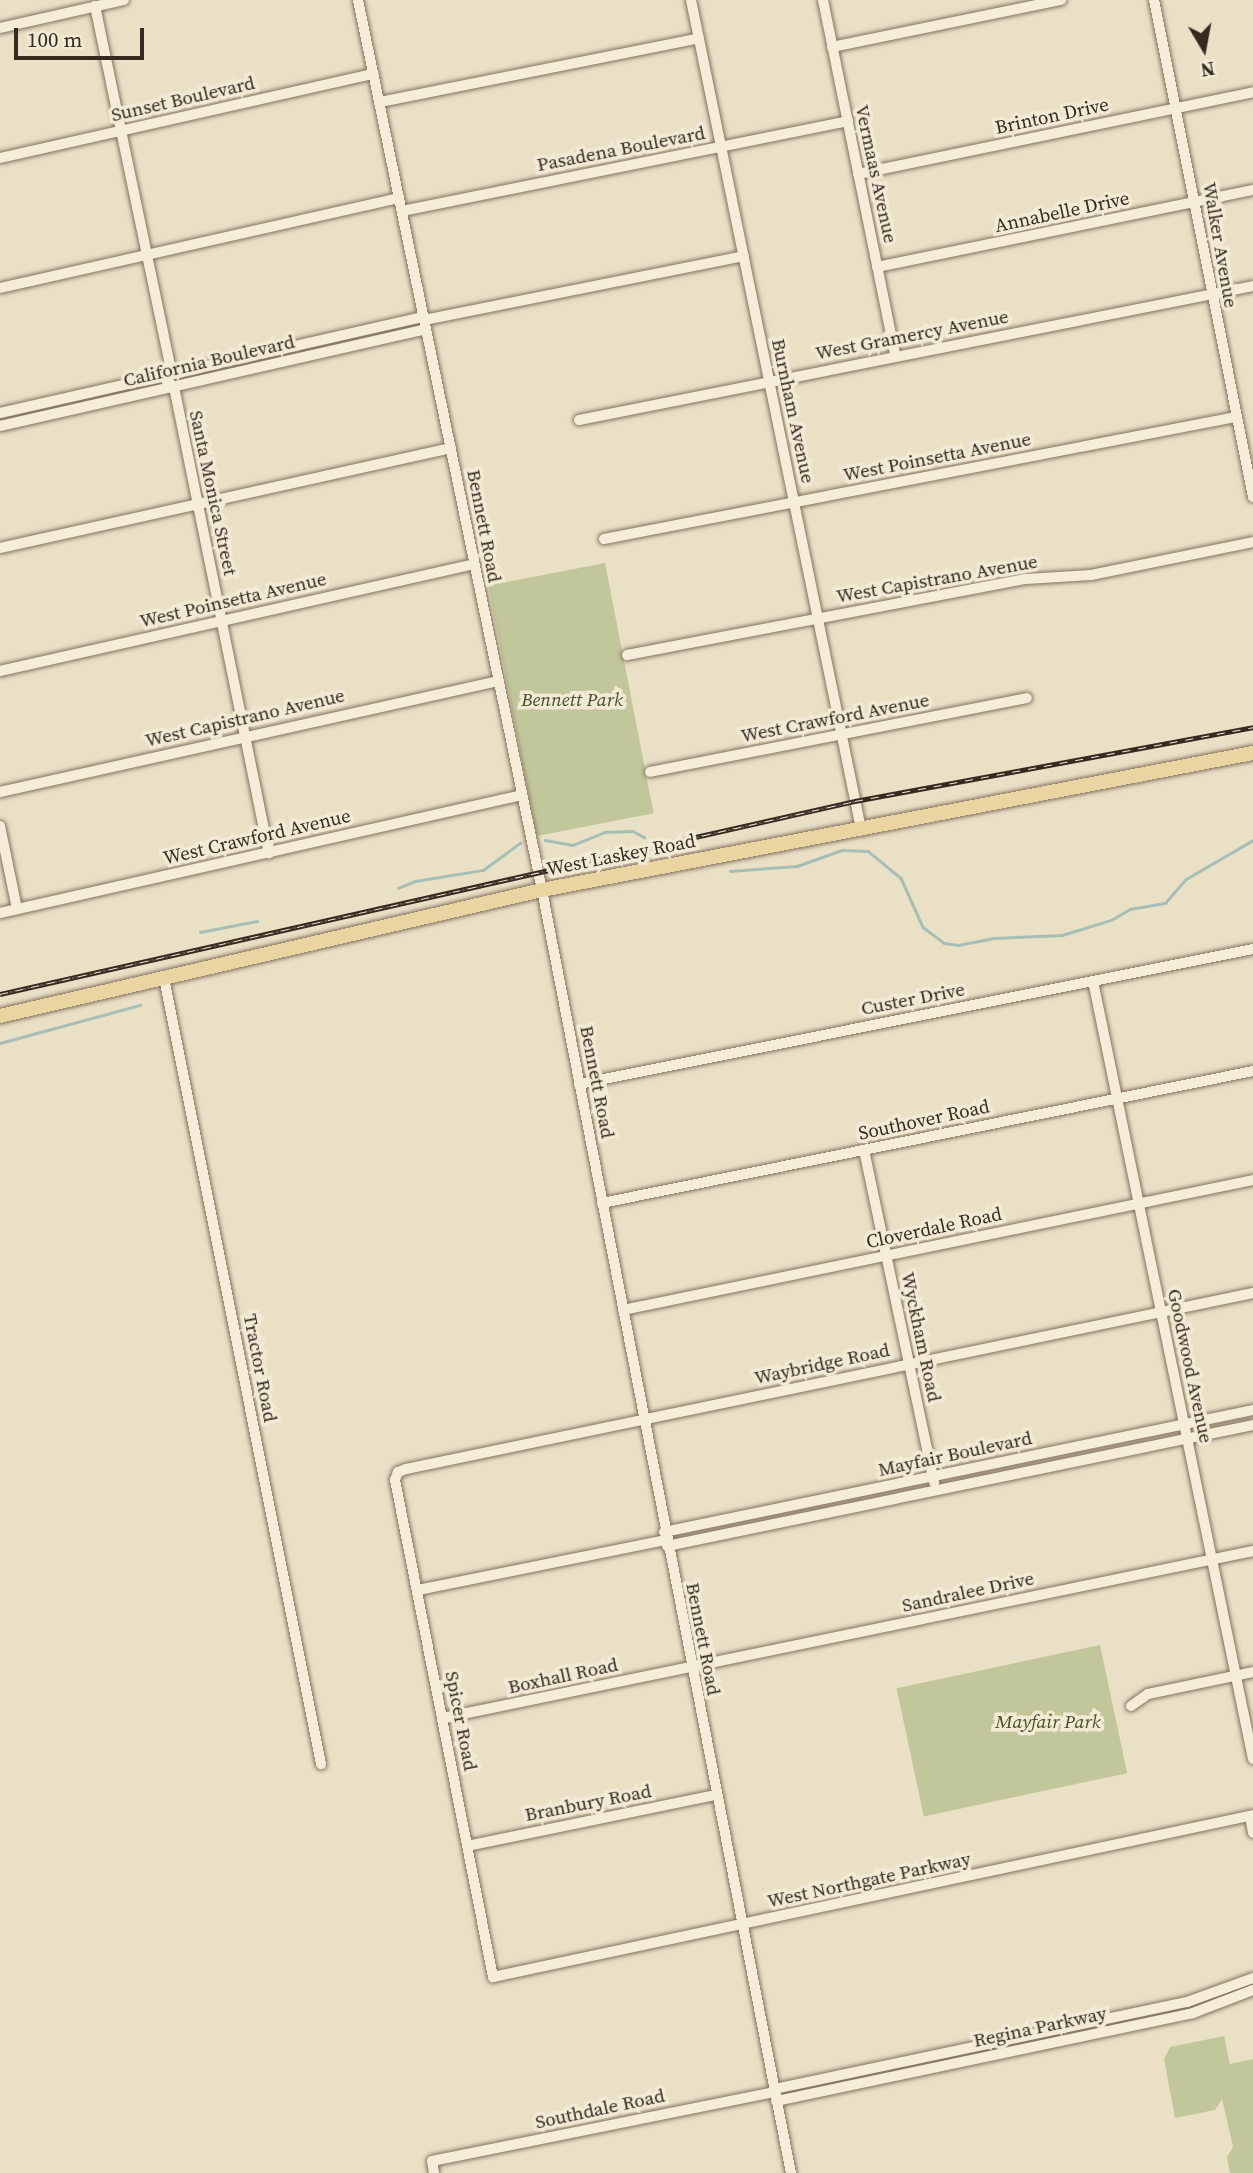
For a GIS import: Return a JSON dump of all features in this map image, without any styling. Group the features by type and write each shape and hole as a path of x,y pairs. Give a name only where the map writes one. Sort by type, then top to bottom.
{"main road":[{"name":"West Laskey Road","path":"0,1016 542,890 1253,752"}],"street":[{"path":"0,28 124,0"},
{"name":"Bennett Road","path":"358,0 542,890 665,1539 791,2173"},
{"name":"Burnham Avenue","path":"691,0 861,829"},
{"name":"Vermaas Avenue","path":"823,0 895,355"},
{"path":"832,47 1061,0"},
{"name":"Walker Avenue","path":"1154,0 1253,497"},
{"name":"Santa Monica Street","path":"95,6 171,375 166,380 174,387 269,853"},
{"path":"380,102 699,38"},
{"name":"Sunset Boulevard","path":"0,158 374,74"},
{"name":"Brinton Drive","path":"858,174 1253,92"},
{"name":"Pasadena Boulevard","path":"402,211 848,121"},
{"name":"Annabelle Drive","path":"877,267 1253,190"},
{"path":"0,288 399,198"},
{"name":"California Boulevard","path":"0,426 174,387 424,322 744,257"},
{"name":"West Gramercy Avenue","path":"579,420 769,380 1253,286"},
{"name":"California Boulevard","path":"0,413 171,375 297,354"},
{"path":"46,402 48,415"},
{"name":"West Poinsetta Avenue","path":"604,539 1236,417"},
{"path":"0,548 451,448"},
{"name":"West Capistrano Avenue","path":"626,655 1026,579 1091,575 1253,542"},
{"name":"West Poinsetta Avenue","path":"0,671 474,564"},
{"name":"West Capistrano Avenue","path":"0,792 498,681"},
{"name":"West Crawford Avenue","path":"650,772 1027,698"},
{"name":"West Crawford Avenue","path":"0,913 522,795"},
{"path":"0,826 17,909"},
{"name":"Custer Drive","path":"579,1084 1253,950"},
{"name":"Tractor Road","path":"164,978 321,1764"},
{"name":"Goodwood Avenue","path":"1093,981 1253,1759"},
{"name":"Southover Road","path":"602,1203 1253,1071"},
{"name":"Wyckham Road","path":"864,1150 935,1490"},
{"name":"Cloverdale Road","path":"623,1310 1253,1180"},
{"name":"Waybridge Road","path":"398,1472 1253,1293"},
{"name":"Mayfair Boulevard","path":"665,1539 932,1477 1253,1410"},
{"name":"Mayfair Boulevard","path":"418,1590 665,1539 935,1490 1253,1425"},
{"name":"Spicer Road","path":"398,1472 396,1480 493,1977"},
{"name":"Sandralee Drive","path":"691,1667 1253,1551"},
{"name":"Boxhall Road","path":"443,1718 691,1667"},
{"path":"1131,1706 1148,1694 1253,1672"},
{"name":"Branbury Road","path":"467,1846 716,1796"},
{"path":"1251,1815 1253,1833"},
{"name":"West Northgate Parkway","path":"493,1977 1251,1815"},
{"name":"Regina Parkway","path":"775,2094 1134,2019 1211,1996 1253,1978"},
{"name":"Regina Parkway","path":"1134,2019 1205,2010 1253,1990"},
{"name":"Southdale Road","path":"433,2167 775,2094"}],"green space":[{"name":"Bennett Park","path":"605,563 654,813 537,836 488,586"},
{"name":"Mayfair Park","path":"1100,1645 1127,1773 924,1816 897,1688"},
{"path":"1224,2036 1230,2064 1253,2059 1253,2173 1230,2173 1227,2157 1233,2147 1222,2099 1215,2110 1175,2118 1164,2059 1170,2047"}],"waterway":[{"path":"545,840 573,845 605,832 633,831 644,837"},
{"path":"730,871 797,866 842,850 868,851 901,878 923,927 944,943 958,945 993,938 1062,935 1111,920 1130,909 1165,903 1186,879 1253,840"},
{"path":"398,888 415,881 483,870 520,843"},
{"path":"656,851 660,856"},
{"path":"200,932 257,921"},
{"path":"0,1043 140,1005"}],"railway":[{"path":"0,994 855,801 1253,727"}]}
